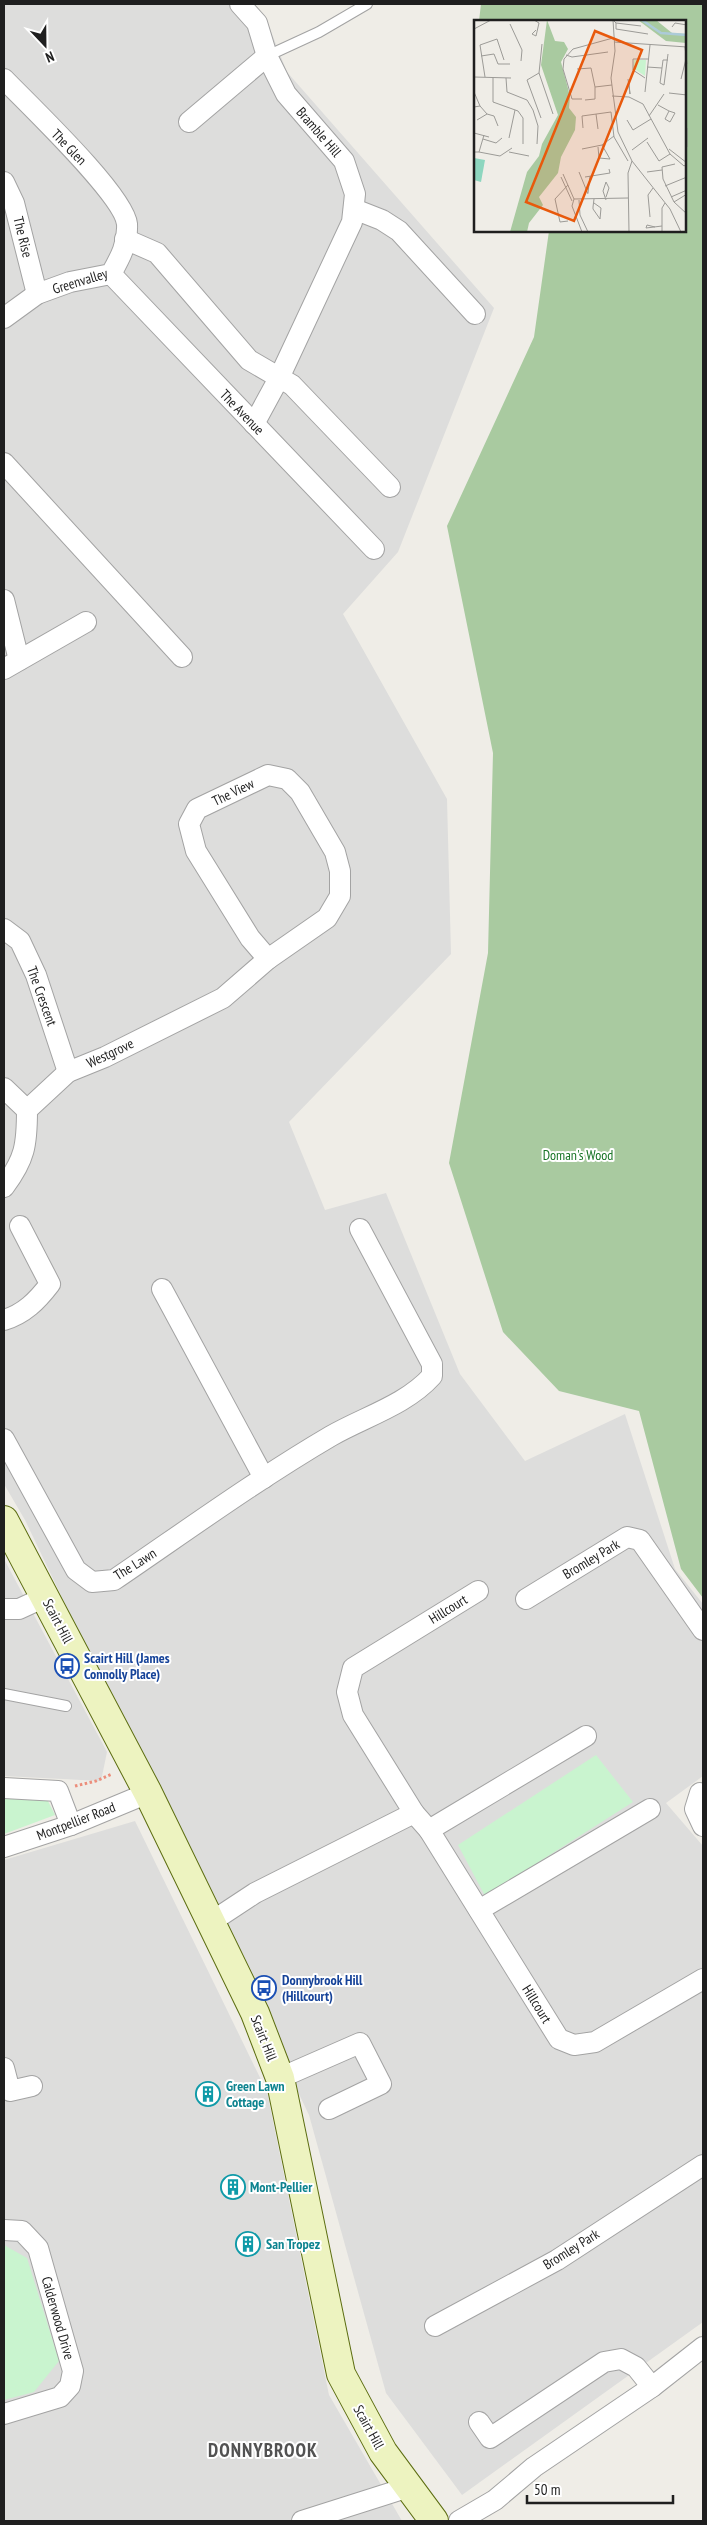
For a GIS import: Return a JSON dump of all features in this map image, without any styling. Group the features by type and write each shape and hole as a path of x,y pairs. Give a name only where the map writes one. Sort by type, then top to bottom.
{"street":[{"name":"Bramble Hill","path":"240,4 257,23 267,56 286,94 344,161 355,194 352,222 279,378 254,424"},
{"path":"189,122 267,56"},
{"name":"The Glen","path":"4,78 104,184 126,231"},
{"name":"The Rise","path":"4,182 14,203 37,294"},
{"path":"354,209 382,220 399,232 475,314"},
{"path":"126,231 156,253 249,360 292,385 390,487"},
{"name":"Greenvalley","path":"4,318 37,294 70,282 111,274 124,251 126,231"},
{"name":"The Avenue","path":"111,274 374,549"},
{"path":"4,463 182,657"},
{"path":"4,600 11,665 86,622"},
{"name":"The View","path":"268,775 287,779 300,792 335,852 340,871 340,896 327,918 268,959 250,938 196,851 189,824 198,809 268,775"},
{"name":"The Crescent","path":"4,929 20,940 36,975 68,1072"},
{"name":"Westgrove","path":"27,1110 68,1072 105,1058 223,998 268,959"},
{"path":"4,1088 27,1110 27,1142 18,1169 4,1187"},
{"path":"4,1320 18,1316 39,1299 50,1284 20,1226"},
{"name":"The Lawn","path":"4,1439 76,1570 92,1582 114,1580 264,1478 331,1436 419,1390 432,1376 432,1364 360,1229"},
{"path":"162,1289 264,1478"},
{"name":"Scairt Hill","path":"4,1520 148,1792 255,2013 280,2078 341,2374 383,2452 434,2521"},
{"name":"Bromley Park","path":"526,1599 627,1537 640,1540 703,1630"},
{"name":"Hillcourt","path":"478,1591 354,1668 347,1692 353,1715 414,1812 429,1830 559,2039 574,2045 595,2042 703,1978"},
{"path":"4,1609 19,1609 45,1597"},
{"path":"429,1830 586,1736"},
{"path":"4,1788 58,1791 71,1825"},
{"name":"Montpellier Road","path":"4,1847 71,1825 148,1792"},
{"path":"700,1792 694,1809 703,1826"},
{"path":"479,1910 650,1809"},
{"path":"211,1922 255,1893 414,1812"},
{"path":"280,2078 360,2042 381,2084 329,2109"},
{"path":"4,2068 10,2091 32,2086"},
{"name":"Bromley Park","path":"435,2326 557,2260 703,2166"},
{"name":"Calderwood Drive","path":"4,2230 22,2231 38,2248 73,2371 70,2386 60,2397 4,2414"},
{"path":"459,2521 495,2500 534,2467 652,2387 703,2347"},
{"path":"479,2422 490,2438 604,2362 621,2359 636,2367 652,2387"},
{"path":"302,2521 409,2487"}],"lane":[{"path":"267,56 319,32 367,4"},
{"path":"4,1694 66,1706"}],"path":[{"path":"58,1791 96,1781 133,1763"}],"shaded area":[{"path":"4,4 249,4 270,29 287,72 494,308 398,552 343,614 447,799 451,954 289,1122 325,1210 386,1193 460,1374 525,1461 625,1414 675,1569 703,1604 703,1776 666,1803 703,1846 703,2322 462,2495 386,2393 309,2115 25,1520 4,1484"},
{"path":"4,1559 107,1752 101,1781 4,1776"},
{"path":"135,1821 267,2092 329,2395 402,2521 4,2521 4,1860"}],"green space":[{"name":"Doman's Wood","path":"481,4 703,4 703,1598 681,1569 639,1411 559,1391 503,1332 449,1163 488,953 493,753 447,526 534,337 549,232 687,232 687,20 479,20"},
{"path":"596,1755 633,1802 485,1896 458,1845"},
{"path":"4,1796 46,1797 55,1815 4,1834"},
{"path":"4,2245 27,2258 59,2361 34,2392 4,2400"}],"place":[{"name":"Scairt Hill (James Connolly Place)","path":"67,1666"},
{"name":"Donnybrook Hill (Hillcourt)","path":"264,1988"},
{"name":"Green Lawn Cottage","path":"208,2094"},
{"name":"Mont-Pellier","path":"233,2187"},
{"name":"San Tropez","path":"248,2244"}],"district":[{"name":"DONNYBROOK","path":"263,2450"}]}
